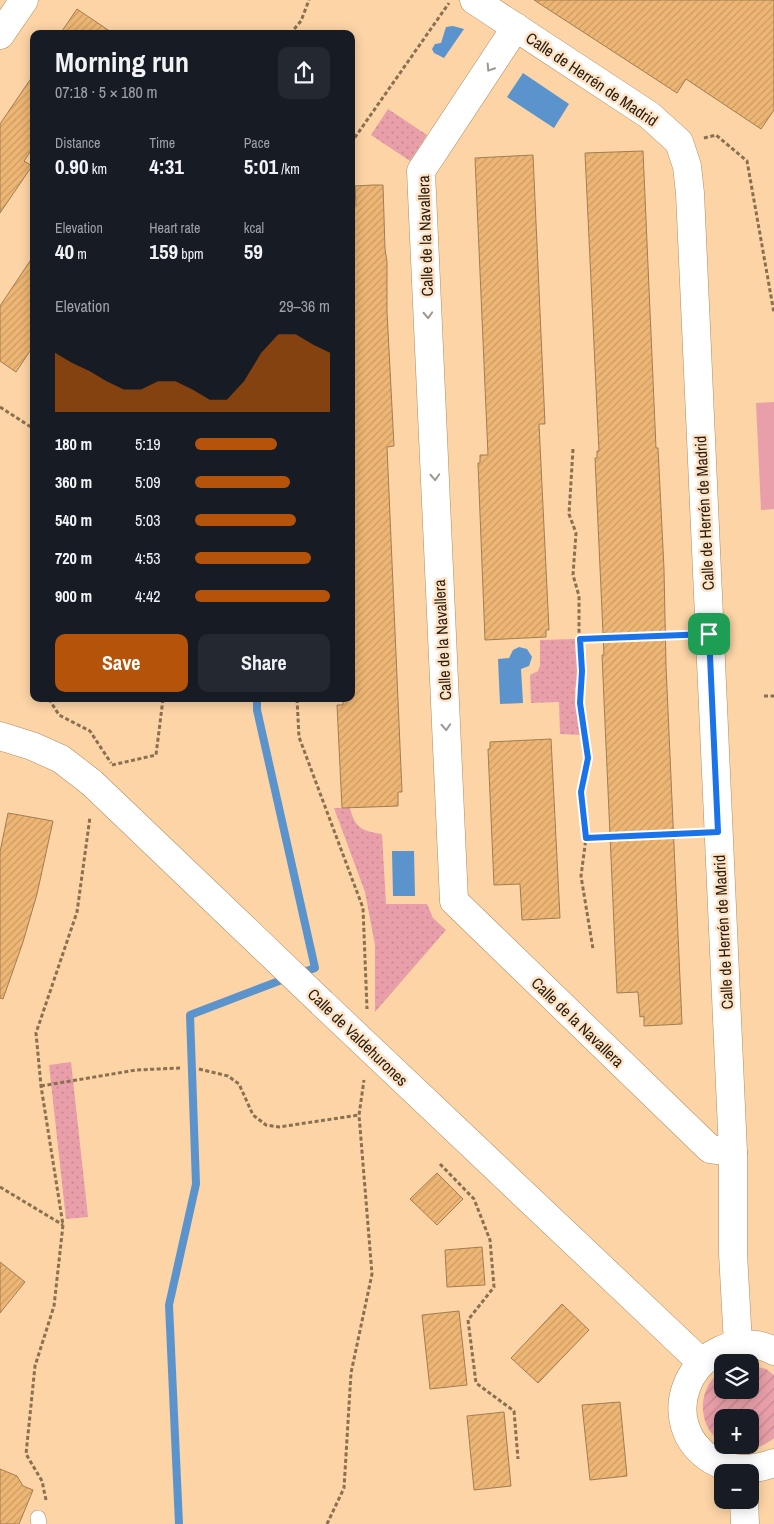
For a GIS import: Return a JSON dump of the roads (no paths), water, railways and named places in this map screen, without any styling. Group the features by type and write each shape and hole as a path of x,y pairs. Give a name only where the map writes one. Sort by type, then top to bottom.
{"street":[{"path":"0,36 24,0"},
{"name":"Calle de Herrén de Madrid","path":"474,0 649,115 678,142 687,166 690,193 733,1152 733,1253 738,1344"},
{"name":"Calle de la Navallera","path":"516,28 421,171 454,901 710,1149 733,1152"},
{"name":"Calle de Valdehurones","path":"0,736 32,746 60,759 98,789 368,1048 701,1362"},
{"path":"719,1464 704,1455 691,1439 683,1419 683,1399 689,1379 701,1362 718,1350 738,1344 758,1344 774,1351"},
{"path":"759,1469 774,1464"},
{"path":"744,1509 745,1524"}],"water":[{"path":"453,26 464,29 444,58 434,53 432,49 435,44 441,43 446,27"},
{"path":"523,73 569,104 554,128 507,97"},
{"path":"519,647 527,649 532,657 529,666 521,669 523,703 500,704 498,659 509,658 513,650"},
{"path":"392,851 414,851 415,896 393,896"}],"waterway":[{"path":"257,702 257,710 315,968 298,974"},
{"path":"179,1524 169,1305 196,1184 190,1015 287,978"}]}
